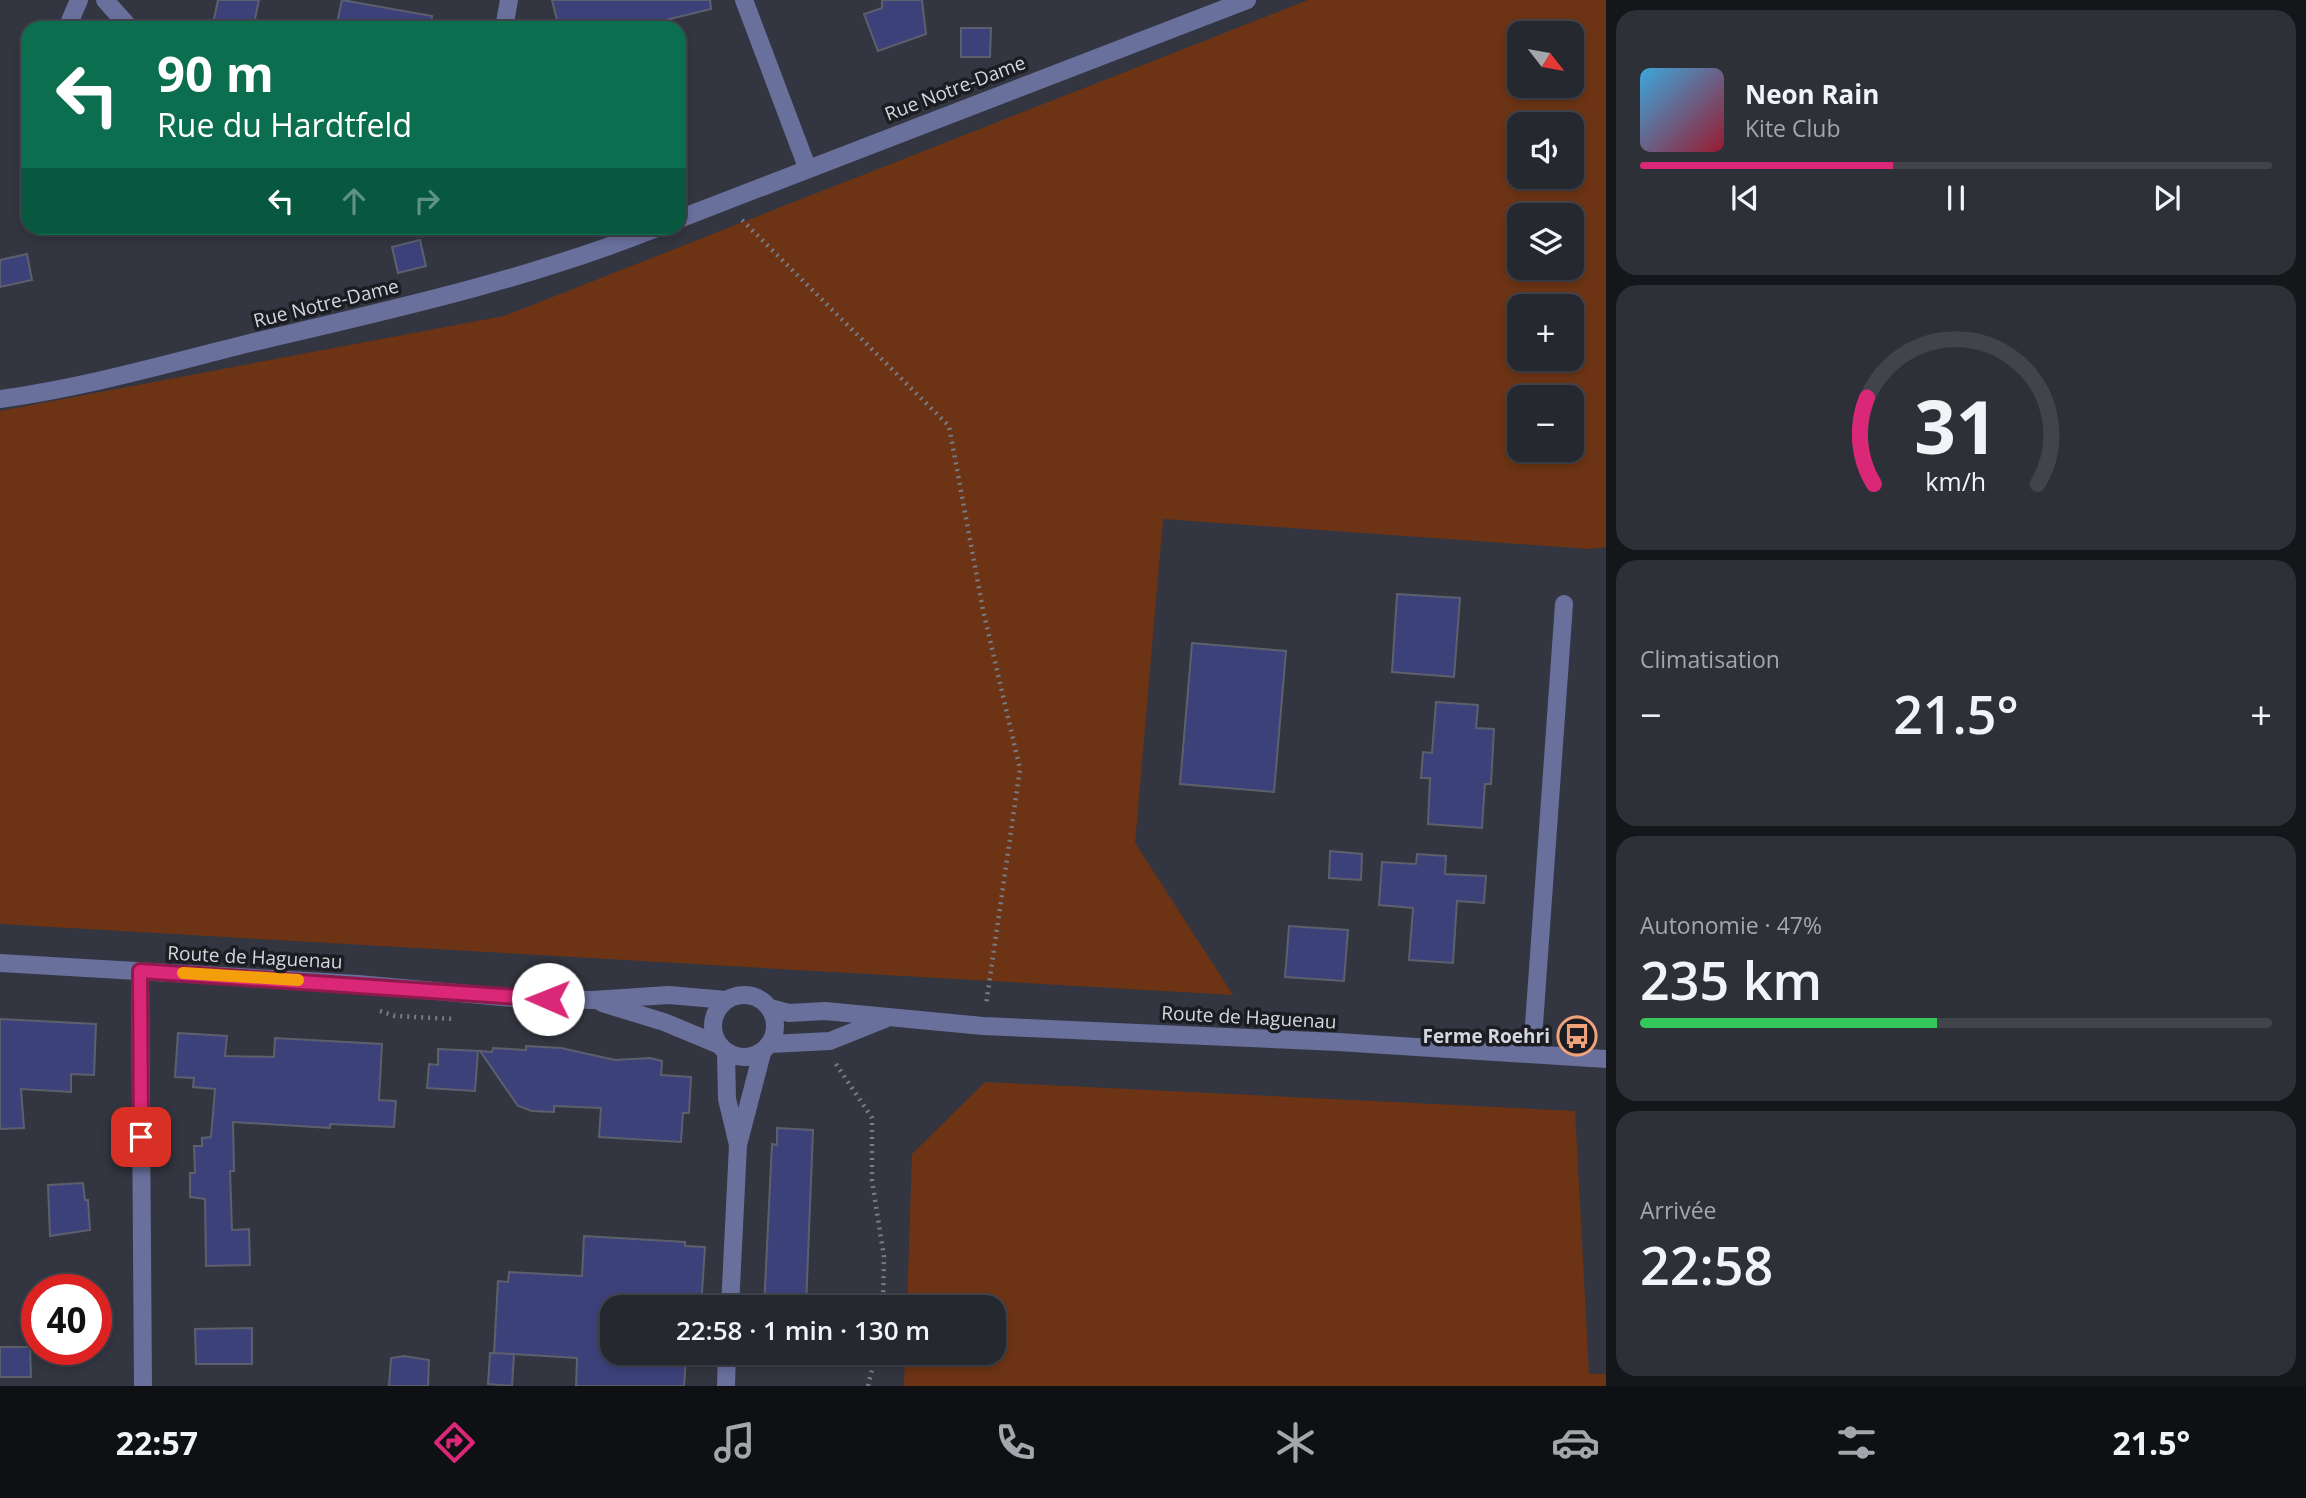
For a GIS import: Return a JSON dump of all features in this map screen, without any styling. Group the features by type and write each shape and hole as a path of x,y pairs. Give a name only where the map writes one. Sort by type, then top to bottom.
{"street":[{"path":"70,21 79,0"},
{"path":"105,0 124,21"},
{"path":"505,21 509,0"},
{"path":"744,0 807,167"},
{"name":"Rue Notre-Dame","path":"686,216 807,167 1247,0"},
{"name":"Rue Notre-Dame","path":"0,399 114,379 445,296 569,260 638,235"},
{"path":"1532,1053 1564,604"},
{"name":"Route de Haguenau","path":"0,962 346,983 502,997 592,1000 668,995 726,1000"},
{"path":"140,971 143,1386"},
{"path":"731,1295 738,1145 766,1048 775,1032 770,1008 762,1000 750,995 737,995 726,1000 713,1020 713,1032 722,1048 727,1099 738,1145"},
{"name":"Route de Haguenau","path":"592,1000 675,1026 722,1048"},
{"name":"Route de Haguenau","path":"770,1008 789,1013 825,1011 983,1026 1606,1059"},
{"name":"Route de Haguenau","path":"766,1048 830,1041 889,1017"},
{"path":"722,1048 750,1058 766,1048"},
{"path":"726,1386 727,1365"}],"path":[{"path":"738,195 734,212 949,426 983,610 1020,769 983,1026"},
{"path":"830,1041 836,1065 872,1118 872,1181 884,1257 883,1295"},
{"path":"868,1386 873,1365"}],"shaded area":[{"path":"1308,0 1606,0 1606,547 1590,549 1163,519 1135,843 1233,995 0,924 0,411 504,316"},
{"path":"985,1082 1575,1111 1589,1374 1606,1374 1606,1386 904,1386 905,1365 1006,1365 1006,1295 907,1295 912,1154"}],"building":[{"path":"218,0 259,0 254,21 214,21"},
{"path":"342,0 432,16 432,21 338,21"},
{"path":"552,0 710,0 711,9 662,21 557,21"},
{"path":"882,0 922,0 926,34 878,51 864,14 882,8"},
{"path":"961,28 991,28 990,57 961,57"},
{"path":"420,240 426,266 398,273 392,247"},
{"path":"27,254 32,280 0,287 0,260"},
{"path":"1397,594 1460,598 1454,677 1392,672"},
{"path":"1192,643 1286,651 1274,792 1180,784"},
{"path":"1436,702 1478,705 1476,728 1494,729 1491,784 1485,784 1482,828 1428,824 1430,778 1421,778 1423,752 1432,753"},
{"path":"1330,851 1362,854 1361,880 1329,878"},
{"path":"1417,854 1446,856 1445,874 1486,876 1484,903 1457,901 1453,963 1409,960 1413,908 1379,905 1382,862 1416,864"},
{"path":"1289,926 1348,930 1344,981 1285,977"},
{"path":"0,1019 96,1024 94,1075 71,1074 71,1092 21,1089 24,1128 0,1129"},
{"path":"178,1033 227,1036 225,1056 274,1057 275,1038 382,1044 379,1100 396,1101 394,1127 330,1124 330,1128 233,1122 234,1171 230,1171 232,1230 249,1229 250,1265 206,1266 205,1199 190,1197 190,1173 195,1173 194,1146 202,1146 202,1138 211,1137 215,1089 193,1087 194,1078 175,1077"},
{"path":"526,1046 561,1048 615,1060 650,1058 662,1061 661,1075 691,1077 689,1113 683,1113 681,1142 599,1137 601,1108 554,1106 554,1112 532,1111 518,1106 480,1051 492,1052 493,1048 526,1050"},
{"path":"438,1049 478,1051 475,1091 427,1088 429,1064 438,1065"},
{"path":"777,1128 813,1130 806,1295 765,1295 772,1144 777,1145"},
{"path":"83,1183 85,1200 88,1200 90,1230 50,1236 48,1185"},
{"path":"584,1236 685,1242 685,1246 705,1247 702,1295 600,1295 600,1365 685,1365 684,1386 576,1386 577,1358 494,1353 498,1281 508,1282 509,1272 582,1276"},
{"path":"252,1328 252,1364 196,1364 195,1329"},
{"path":"0,1347 21,1347 21,1365 31,1365 31,1377 0,1377"},
{"path":"490,1353 514,1354 512,1386 488,1384"},
{"path":"404,1356 429,1360 428,1386 389,1386 391,1358"}],"slow traffic":[{"path":"183,973 298,980"}],"place":[{"name":"Ferme Roehri","path":"1577,1036"}],"route":[{"path":"141,1137 140,971 548,999"}]}
